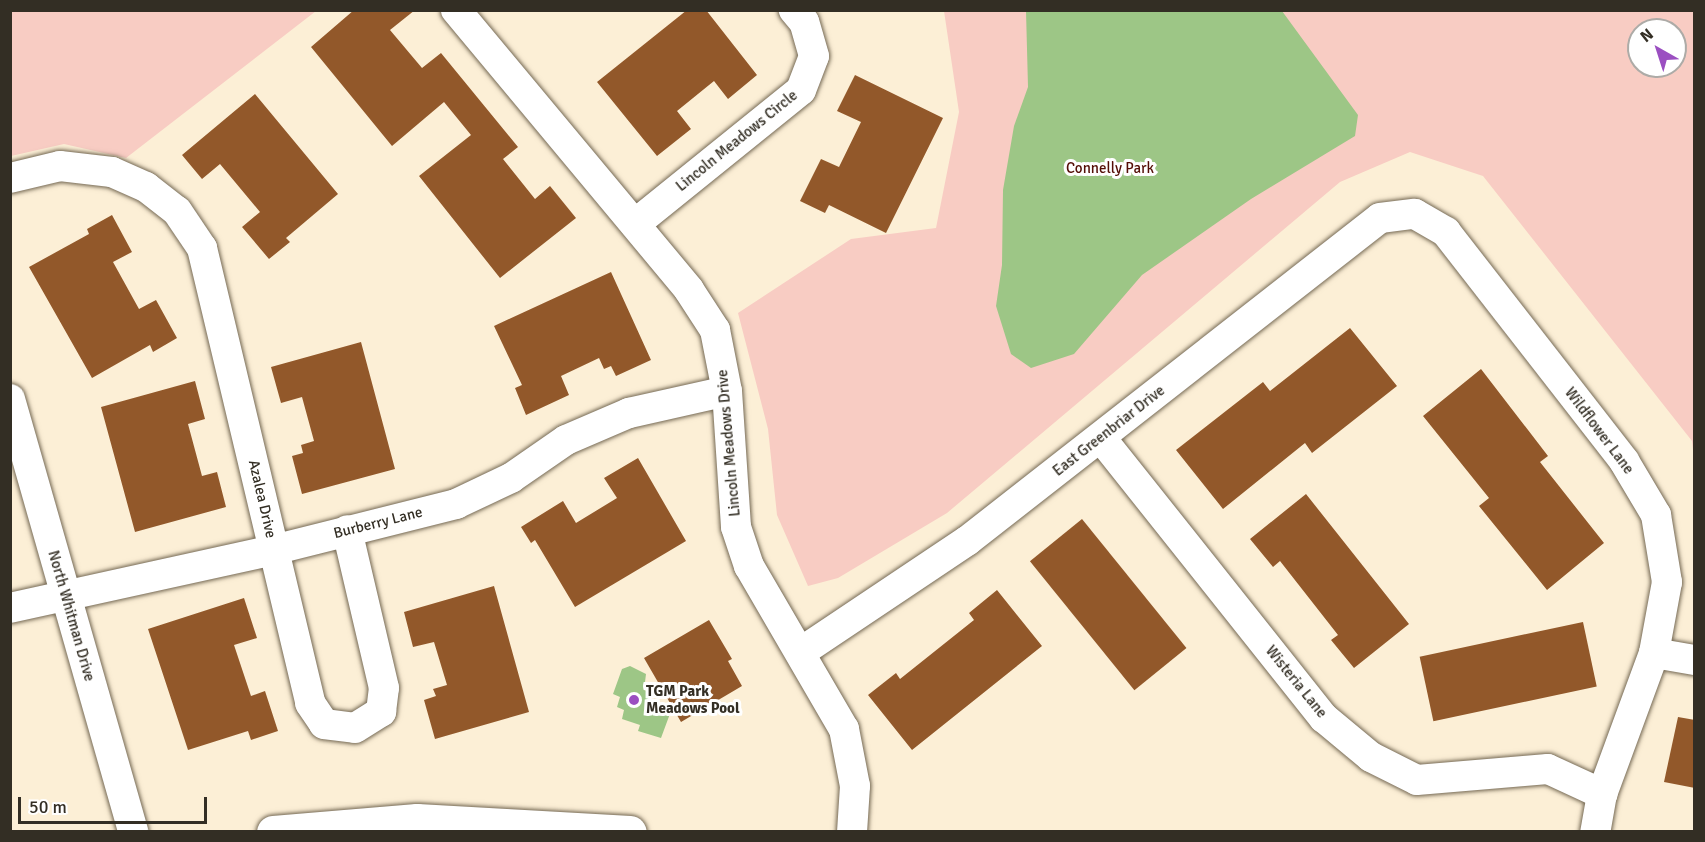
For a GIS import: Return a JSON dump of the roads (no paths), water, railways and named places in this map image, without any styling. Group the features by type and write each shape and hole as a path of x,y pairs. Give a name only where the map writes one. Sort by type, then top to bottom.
{"street":[{"name":"Lincoln Meadows Drive","path":"456,10 689,290 715,330 727,391 736,527 749,566 844,729 855,786 852,831"},
{"name":"Lincoln Meadows Circle","path":"635,224 801,90 813,56 804,22 794,10"},
{"name":"Azalea Drive","path":"10,178 60,166 112,172 146,187 177,211 202,248 310,703 324,724 355,728 381,712 384,688 347,530"},
{"name":"East Greenbriar Drive","path":"801,652 967,541 1380,218 1415,214"},
{"name":"Wildflower Lane","path":"1415,214 1446,232 1624,461 1656,515 1666,582 1654,653 1602,794 1595,831"},
{"name":"Burberry Lane","path":"10,608 273,550 456,504 512,478 566,440 629,413 727,391"},
{"name":"North Whitman Drive","path":"10,399 134,831"},
{"name":"Wisteria Lane","path":"1101,438 1324,718 1371,757 1417,780 1548,769 1602,794"},
{"path":"1654,653 1695,660"},
{"path":"273,831 417,820 630,831"}],"place":[{"name":"TGM Park Meadows Pool","path":"634,700"}],"park label":[{"name":"Connelly Park","path":"1110,169"}]}
